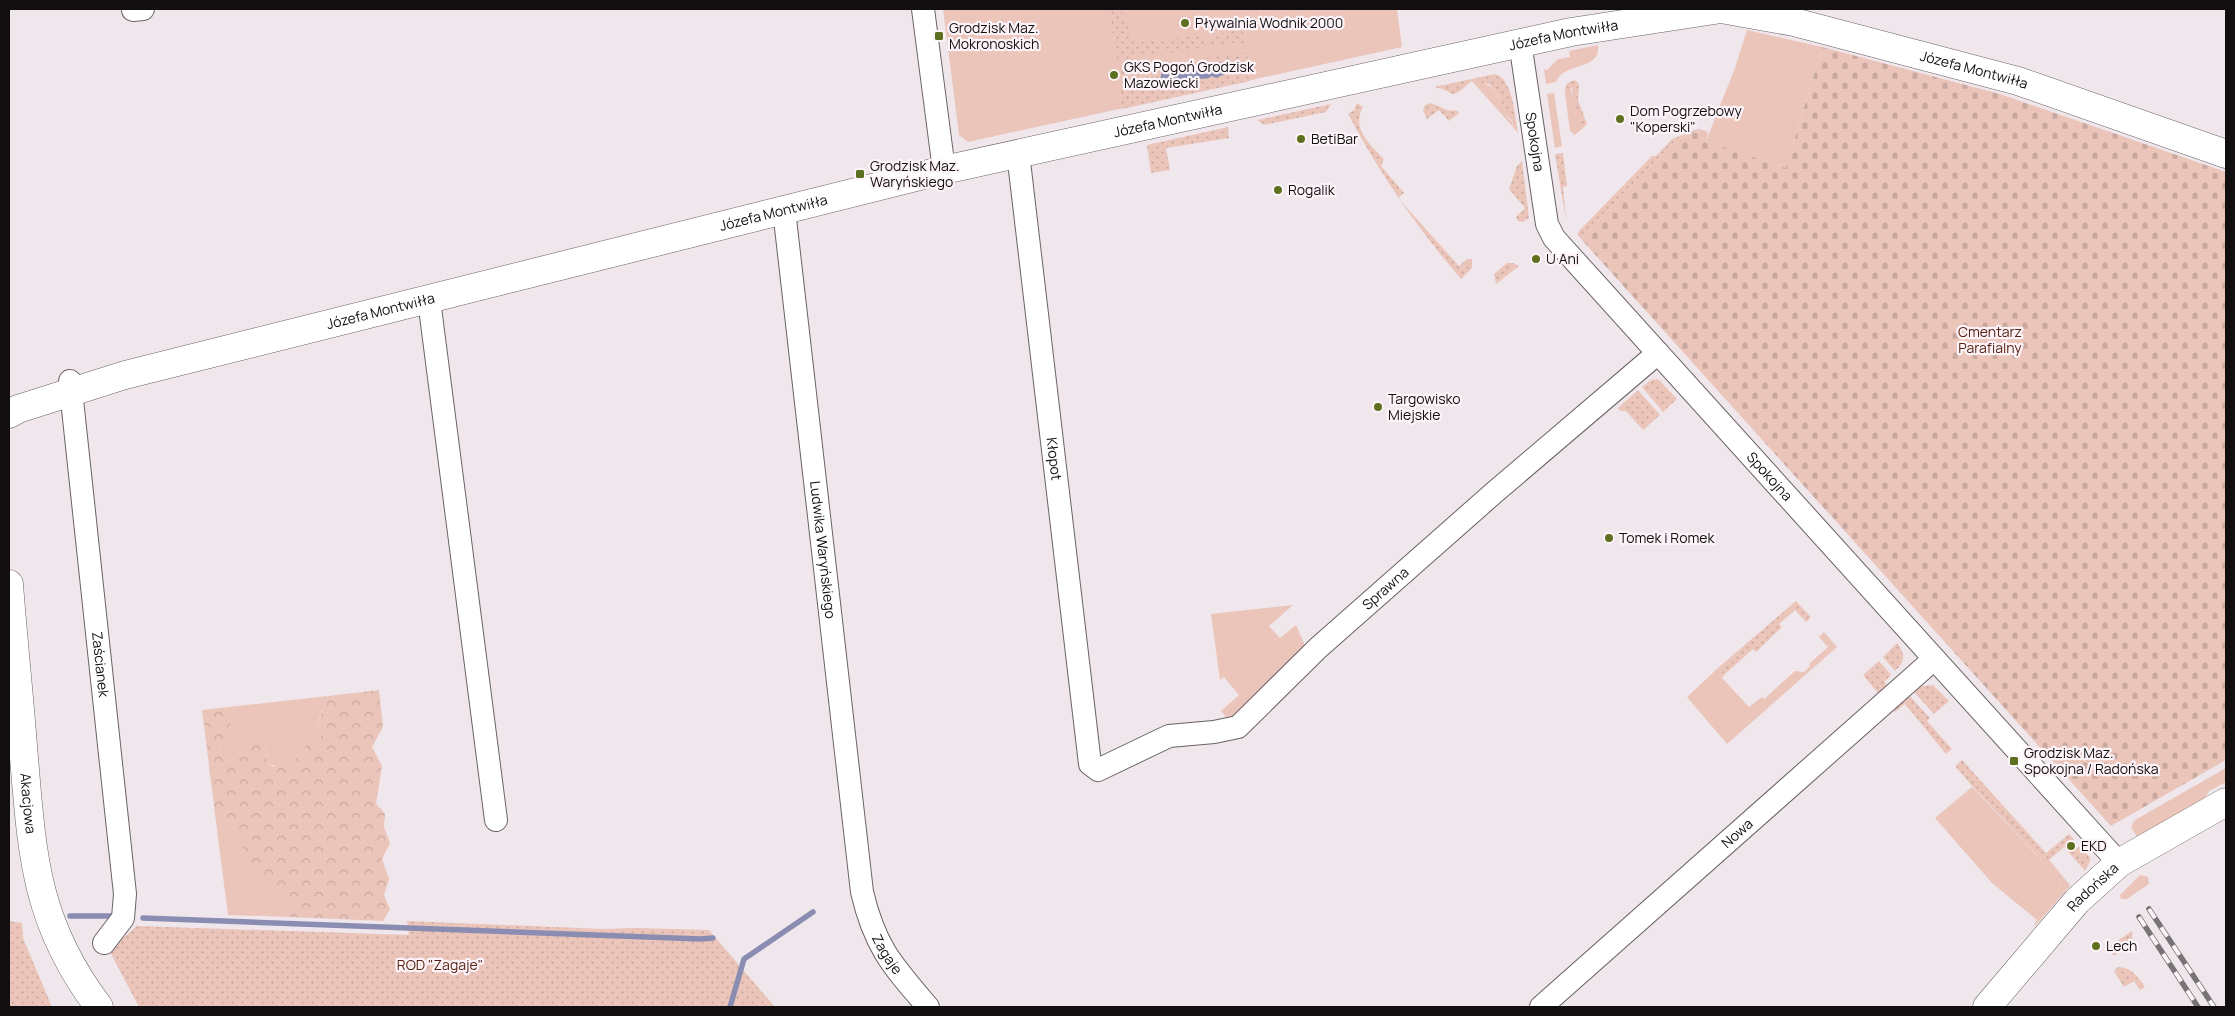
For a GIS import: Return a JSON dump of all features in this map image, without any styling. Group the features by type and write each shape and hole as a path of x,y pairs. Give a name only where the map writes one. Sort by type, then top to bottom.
{"street":[{"path":"923,9 944,170"},
{"name":"Józefa Montwiłła","path":"9,390 71,387 109,379 1018,153 1520,42 1609,25 1721,9 1750,12 1794,22 2018,81 2226,154"},
{"name":"Spokojna","path":"1520,42 1547,224 1550,232 2119,863"},
{"name":"Kłopot","path":"1018,153 1090,764"},
{"name":"Ludwika Waryńskiego","path":"784,210 862,892"},
{"path":"429,300 496,820"},
{"name":"Sprawna","path":"1090,764 1098,770 1169,736 1214,732 1238,727 1333,635 1496,491 1658,354"},
{"name":"Józefa Montwiłła","path":"9,414 71,387"},
{"name":"Zaścianek","path":"71,387 124,894 123,918 104,943"},
{"name":"Akacjowa","path":"9,584 35,870 49,920 63,952 99,1007"},
{"name":"Nowa","path":"1541,1007 1934,659"},
{"name":"Radońska","path":"1987,1007 2077,901 2119,863 2224,809"},
{"name":"Zagaje","path":"862,892 871,924 883,953 928,1007"}],"green space":[{"name":"GKS Pogoń Grodzisk Mazowiecki","path":"943,9 1397,9 1402,47 968,142 959,135"},
{"path":"1109,9 1121,9 1135,43 1205,34 1208,45 1202,46 1202,50 1189,48 1189,51 1181,52 1180,49 1175,50 1175,53 1161,51 1161,54 1153,56 1152,53 1146,54 1146,56 1133,56 1132,58 1117,60"},
{"path":"1242,27 1245,43 1229,43 1229,46 1222,47 1221,44 1210,48 1208,35 1216,33 1217,35"},
{"path":"1747,30 1822,47 1786,168 1706,141 1735,68"},
{"path":"1598,45 1594,59 1566,71 1560,75 1556,82 1546,84 1544,69 1547,70 1558,59 1570,57 1569,51"},
{"name":"Cmentarz Parafialny","path":"1822,47 2000,94 2226,172 2226,760 2111,826 1581,239 1677,139 1699,131 1708,133 1706,141 1786,168"},
{"path":"1247,52 1250,81 1122,109 1118,70"},
{"path":"1495,74 1501,77 1509,90 1518,133 1513,127 1513,122 1506,114 1498,95 1489,84 1472,81 1455,94 1434,87"},
{"path":"1575,80 1579,84 1578,100 1587,124 1583,128 1574,103 1572,88 1565,90 1567,83"},
{"path":"1472,81 1485,84 1494,91 1501,101 1513,127"},
{"path":"1570,87 1583,128 1575,135 1570,131 1565,94 1565,90"},
{"path":"1554,93 1562,146 1555,148 1547,94"},
{"path":"1357,103 1363,107 1359,122 1364,136 1384,159 1381,166 1404,193 1398,198 1348,114 1354,110"},
{"path":"1431,103 1447,110 1458,111 1459,113 1449,121 1439,110 1427,119 1423,110 1425,105"},
{"path":"1331,104 1326,112 1264,125 1257,120"},
{"path":"1228,127 1229,138 1166,148 1170,170 1151,173 1147,145"},
{"path":"1698,129 1708,133 1698,131 1677,139 1581,239 1577,234 1580,230 1652,156 1656,156 1672,139"},
{"path":"1563,153 1567,186 1563,187 1566,220 1555,154"},
{"path":"1522,161 1529,218 1523,222 1518,221 1516,217 1525,208 1509,189 1517,166"},
{"path":"1401,202 1459,266 1467,259 1472,259 1472,268 1461,279 1429,240"},
{"path":"1507,263 1519,266 1496,284 1494,274"},
{"path":"1658,379 1677,399 1663,412 1642,387 1651,380"},
{"path":"1638,390 1660,415 1643,430 1626,411 1621,411 1618,408"},
{"path":"1796,601 1811,617 1806,622 1795,610 1779,624 1782,627 1756,652 1753,649 1724,675 1718,668"},
{"path":"1293,605 1269,626 1280,638 1296,625 1305,650 1228,720 1221,711 1239,695 1224,677 1220,680 1211,614"},
{"path":"1824,632 1837,647 1727,744 1687,697 1718,668 1724,675 1722,678 1749,707 1762,697 1764,699 1795,671 1804,672 1810,666 1809,664 1828,647 1819,637"},
{"path":"1897,643 1902,651 1903,658 1895,671 1883,657"},
{"path":"1879,661 1891,675 1884,682 1887,685 1878,693 1863,675"},
{"path":"1933,685 1949,701 1934,714 1914,692 1922,686"},
{"path":"379,690 383,727 372,747 382,766 376,804 385,813 384,827 390,843 382,859 389,879 384,895 390,909 383,921 289,917 285,904 288,890 272,886 263,881 266,864 250,864 243,849 245,841 238,830 216,822 202,710 237,706 220,750 225,762 237,757 248,740 267,745 266,762 274,767 279,762 287,771 311,741 323,735 317,725 328,696"},
{"path":"1909,695 1930,718 1927,721 1952,749 1946,754 1905,704 1895,712 1893,710"},
{"path":"328,696 317,724 324,736 287,772 266,762 267,745 248,740 237,757 225,762 220,750 237,706"},
{"path":"1962,760 2046,853 2069,834 2074,839 2066,846 2072,852 2080,846 2091,859 2085,871 2064,847 2049,860 2070,885 2068,888 1955,766"},
{"path":"2226,768 2226,782 2209,791 2200,806 2139,840 2131,827 2135,820"},
{"path":"1972,787 2068,888 2035,926 2037,920 1992,883 1935,818"},
{"path":"216,822 238,830 266,864 272,886 289,890 285,904 289,917 228,915"},
{"path":"2140,875 2148,877 2149,884 2127,899 2121,899 2120,895"},
{"path":"9,921 22,923 23,938 52,1007 9,1007"},
{"name":"ROD \"Zagaje\"","path":"407,921 603,929 709,930 775,1007 139,1007 109,950 137,926 409,935"},
{"path":"2132,931 2133,944 2114,956 2108,947"},
{"path":"2118,967 2123,967 2137,976 2145,987 2140,990 2134,981 2124,987 2114,971"}],"water":[{"path":"1217,62 1232,63 1234,70 1216,78 1212,76 1192,79 1171,86 1164,86 1160,80 1162,71 1169,68 1184,71 1199,65 1210,67"}],"waterway":[{"path":"730,1007 744,959 813,912"},
{"path":"70,916 112,916"},
{"path":"143,918 713,938"}],"railway":[{"path":"2149,909 2214,1007"},
{"path":"2139,917 2198,1007"}],"place":[{"name":"Pływalnia Wodnik 2000","path":"1185,23"},
{"name":"Grodzisk Maz. Mokronoskich","path":"939,36"},
{"name":"GKS Pogoń Grodzisk Mazowiecki","path":"1114,75"},
{"name":"Dom Pogrzebowy \"Koperski\"","path":"1620,119"},
{"name":"BetiBar","path":"1301,139"},
{"name":"Grodzisk Maz. Waryńskiego","path":"860,174"},
{"name":"Rogalik","path":"1278,190"},
{"name":"U Ani","path":"1536,259"},
{"name":"Targowisko Miejskie","path":"1378,407"},
{"name":"Tomek i Romek","path":"1609,538"},
{"name":"Grodzisk Maz. Spokojna / Radońska","path":"2014,761"},
{"name":"EKD","path":"2071,846"},
{"name":"Lech","path":"2096,946"}]}
